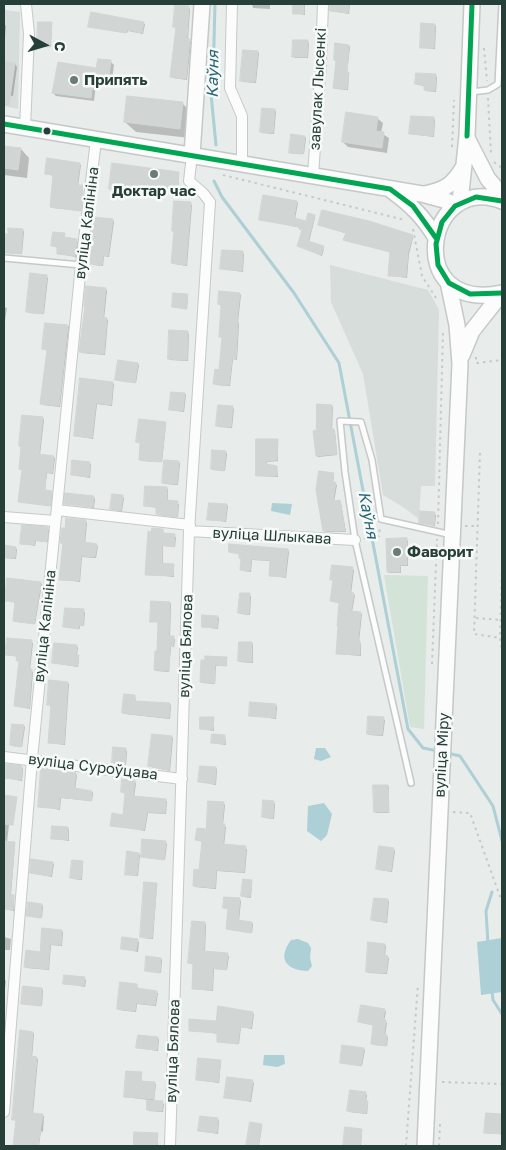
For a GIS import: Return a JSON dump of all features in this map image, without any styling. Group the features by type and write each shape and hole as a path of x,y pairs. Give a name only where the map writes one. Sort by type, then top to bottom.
{"main road":[{"path":"197,156 202,4"},
{"path":"458,204 465,165 472,4"},
{"path":"4,124 422,194 458,204"},
{"path":"467,136 488,179 502,195"},
{"path":"422,194 448,187 465,165"},
{"path":"390,190 413,206 436,238"},
{"path":"502,201 491,198 477,198 458,204 444,217 436,238 435,258 448,282 462,292 474,296 502,293"},
{"name":"вуліца Міру","path":"425,1146 440,772 460,364 457,325 448,282"},
{"name":"вуліца Міру","path":"460,364 464,347 472,331 502,293"}],"street":[{"path":"25,128 29,34 26,4"},
{"path":"232,4 230,88 242,116 236,163"},
{"name":"завулак Лысенкі","path":"313,175 323,4"},
{"name":"вуліца Калініна","path":"4,1112 32,759 81,265 96,140"},
{"name":"вуліца Бялова","path":"170,1146 190,528 210,202 203,193 188,181 197,156"},
{"path":"4,517 56,515"},
{"name":"вуліца Шлыкава","path":"56,515 190,528 355,540"},
{"name":"вуліца Суроўцава","path":"4,757 182,779"}],"lane":[{"path":"468,93 488,90 498,84 502,4"},
{"path":"4,258 81,265"},
{"path":"410,783 355,540 340,421 361,422 372,460 381,520 452,535"}],"path":[{"path":"219,174 412,222 422,276 439,304"},
{"path":"443,329 443,348"},
{"path":"476,362 502,360"},
{"path":"480,453 474,634 501,638"},
{"path":"355,540 380,536"},
{"path":"502,567 502,650"},
{"path":"476,618 501,620"},
{"path":"439,810 470,813 502,902"},
{"path":"442,1082 502,1084"},
{"path":"440,1118 440,1146"}],"shaded area":[{"path":"4,10 20,12 18,109 4,106"},
{"path":"330,265 428,290 439,310 435,486 421,486 419,519 383,495 363,374 331,302"}],"green space":[{"path":"384,575 428,576 424,729 410,727"}],"water":[{"path":"272,503 292,504 290,515 271,511"},
{"path":"316,748 325,748 331,757 321,761 314,759"},
{"path":"324,803 332,814 327,835 321,841 307,831 308,806"},
{"path":"502,938 502,992 481,995 477,942"},
{"path":"298,939 308,943 311,948 310,958 312,966 308,971 289,966 284,958 291,940"},
{"path":"264,1055 284,1055 285,1064 277,1067 263,1065"}],"building":[{"path":"293,4 304,4 304,14 293,14"},
{"path":"330,4 349,4 348,13 330,11"},
{"path":"175,5 189,6 187,39 190,39 186,79 170,77 176,27 173,27"},
{"path":"91,12 144,22 142,33 127,30 126,33 88,27"},
{"path":"38,22 52,22 50,47 37,46"},
{"path":"421,23 435,24 434,48 420,48"},
{"path":"293,40 308,40 307,57 292,57"},
{"path":"335,43 349,45 347,89 333,88 336,61 334,60"},
{"path":"243,50 258,51 255,82 240,81"},
{"name":"Припять","path":"98,59 111,60 108,84 93,82 91,98 52,93 58,62 96,68"},
{"path":"4,62 15,63 9,105 4,105"},
{"path":"416,73 436,74 435,91 424,90 424,85 415,84"},
{"path":"127,96 183,102 180,129 124,122"},
{"path":"262,108 275,109 273,133 260,132"},
{"path":"346,112 378,117 376,131 384,132 382,148 342,142"},
{"path":"411,116 434,117 433,136 409,134"},
{"path":"291,134 305,136 303,154 289,153"},
{"path":"4,146 21,148 18,170 4,168"},
{"path":"47,158 80,163 77,185 83,185 80,211 50,207 53,175 45,174"},
{"path":"112,163 179,172 177,191 134,194 109,189"},
{"path":"263,195 297,201 294,218 306,221 308,213 315,215 308,241 324,246 321,255 297,246 302,230 299,229 300,227 259,220"},
{"path":"174,201 191,202 186,265 171,263"},
{"path":"322,210 369,221 413,235 408,252 406,277 388,276 390,252 343,240 346,233 318,225"},
{"path":"94,217 113,219 108,256 103,256 102,265 90,264 91,258 89,258"},
{"path":"8,228 23,229 21,254 4,252 4,234 8,234"},
{"path":"53,232 65,233 64,237 77,239 75,256 57,254 57,247 51,246"},
{"path":"222,250 243,251 242,271 220,269"},
{"path":"30,273 47,275 43,314 26,312"},
{"path":"86,286 106,288 103,317 107,318 104,354 79,352"},
{"path":"219,291 240,293 236,359 232,359 229,385 213,384 215,369 219,370 222,337 219,337 221,305 218,304"},
{"path":"173,293 188,294 186,309 172,307"},
{"path":"45,323 68,325 59,406 40,404 47,350 42,349"},
{"path":"169,330 188,331 187,360 168,359"},
{"path":"118,360 138,363 135,383 115,380"},
{"path":"80,378 113,382 111,405 96,403 92,438 74,436"},
{"path":"171,392 185,393 183,411 169,410"},
{"path":"317,404 332,405 331,429 334,429 337,454 316,456 313,431 316,430"},
{"path":"218,405 233,406 231,427 216,426"},
{"path":"22,415 43,417 39,454 54,456 52,473 46,472 45,490 52,491 50,506 18,502 22,470 19,469 21,447 19,446"},
{"path":"139,419 166,422 161,462 139,460 140,443 136,442"},
{"path":"256,439 278,439 277,460 266,461 266,464 277,466 277,476 256,476"},
{"path":"212,450 226,451 224,471 211,469"},
{"path":"72,460 90,462 89,477 71,475"},
{"path":"164,460 179,461 177,484 162,483"},
{"path":"319,471 334,473 332,482 336,482 333,501 340,500 345,531 323,531 316,490"},
{"path":"145,486 167,487 167,500 178,501 177,517 156,514 156,507 144,506"},
{"path":"65,493 94,496 93,507 64,504"},
{"path":"112,494 123,495 121,510 110,509"},
{"path":"209,503 227,504 225,521 207,520"},
{"path":"420,511 435,512 434,525 419,523"},
{"path":"66,518 86,520 84,542 97,544 95,557 81,556 79,581 59,580 63,543 60,543 62,528 65,528"},
{"path":"22,525 48,527 47,542 35,540 34,545 20,544"},
{"path":"152,528 163,529 163,533 175,534 174,547 162,545 162,563 174,564 173,576 145,575 148,531 151,532"},
{"name":"Фаворит","path":"407,538 407,565 400,565 400,572 387,572 386,539"},
{"path":"229,544 288,549 285,577 269,576 270,560 251,559 250,571 240,570 241,559 239,554 229,552"},
{"path":"4,545 16,547 15,558 4,557"},
{"path":"332,565 353,567 350,592 354,593 351,611 361,612 358,641 360,641 360,655 336,654 339,603 330,601 333,580 330,580"},
{"path":"7,578 41,582 34,624 13,621 15,602 5,601"},
{"path":"240,593 250,593 249,614 238,613"},
{"path":"151,601 170,602 169,636 174,636 173,646 170,646 169,671 154,670 158,622 150,622"},
{"path":"65,608 84,609 83,626 79,625 79,629 63,627"},
{"path":"202,615 218,616 217,628 202,627"},
{"path":"7,638 32,640 29,669 32,669 29,708 14,706 19,661 16,661 17,656 5,655"},
{"path":"239,642 252,642 252,662 238,661"},
{"path":"54,643 77,645 76,655 79,655 77,666 52,663"},
{"path":"205,656 227,657 226,666 215,665 215,683 200,682 201,660 205,660"},
{"path":"49,680 68,682 64,744 48,743 51,705 47,705"},
{"path":"124,694 135,695 135,701 170,703 169,718 122,713"},
{"path":"250,702 276,704 275,718 249,716"},
{"path":"368,716 384,717 382,735 367,734"},
{"path":"200,717 214,717 213,730 200,729"},
{"path":"12,724 24,725 21,747 10,745"},
{"path":"152,734 172,736 169,770 148,766"},
{"path":"212,734 225,735 225,744 211,743"},
{"path":"113,747 126,748 125,765 112,763"},
{"path":"6,764 22,766 21,780 4,778"},
{"path":"200,766 216,767 215,784 198,782"},
{"path":"41,768 76,773 74,788 92,791 91,801 60,797 59,809 38,807"},
{"path":"122,779 135,780 133,796 166,799 165,813 147,812 144,830 110,826 112,813 123,815 125,793 121,792"},
{"path":"373,785 388,785 389,812 374,812"},
{"path":"4,795 17,797 13,825 4,824"},
{"path":"263,800 274,801 273,818 262,817"},
{"path":"208,801 224,802 222,824 225,824 223,844 246,846 244,872 216,870 215,888 193,886 194,869 199,870 202,841 195,840 197,828 206,829"},
{"path":"52,826 68,827 68,840 51,839"},
{"path":"142,839 166,841 164,860 141,857"},
{"path":"4,841 15,842 10,894 14,895 13,910 4,909"},
{"path":"379,846 394,848 391,871 376,869"},
{"path":"127,851 139,853 137,875 125,875"},
{"path":"31,859 53,862 51,876 30,873"},
{"path":"72,860 83,861 81,879 70,878"},
{"path":"243,879 252,880 250,897 241,896"},
{"path":"144,882 157,883 152,938 140,937"},
{"path":"224,897 240,898 238,920 252,922 251,933 226,929 228,909 223,908"},
{"path":"374,898 388,899 386,922 371,920"},
{"path":"28,902 42,904 41,918 26,916"},
{"path":"192,921 205,922 204,951 228,953 226,970 213,968 212,990 192,989 193,964 188,963"},
{"path":"42,928 62,930 61,945 50,944 48,969 24,967 26,950 40,952"},
{"path":"122,937 138,939 136,951 121,949"},
{"path":"368,942 385,944 384,955 388,956 386,973 366,972"},
{"path":"146,956 161,958 160,973 145,971"},
{"path":"64,975 85,977 84,986 63,984"},
{"path":"120,982 137,984 137,988 157,991 155,1005 136,1003 135,1011 117,1009"},
{"path":"23,986 42,988 41,1006 21,1004"},
{"path":"361,1005 385,1009 383,1020 386,1020 384,1034 387,1035 386,1046 371,1044 373,1025 358,1022"},
{"path":"218,1006 253,1012 251,1028 240,1027 238,1044 217,1042 217,1033 189,1031 189,1019 216,1021"},
{"path":"20,1030 33,1032 31,1056 37,1057 32,1113 43,1114 38,1146 13,1146 16,1120 12,1120"},
{"path":"138,1035 158,1037 157,1050 136,1048"},
{"path":"342,1045 364,1048 361,1066 340,1063"},
{"path":"198,1058 221,1060 218,1082 196,1080"},
{"path":"126,1071 142,1072 141,1081 155,1082 154,1099 124,1097"},
{"path":"227,1077 253,1080 250,1101 224,1098"},
{"path":"350,1090 366,1092 365,1101 368,1101 366,1113 347,1111"},
{"path":"147,1100 163,1101 162,1111 147,1110"},
{"path":"486,1113 502,1114 502,1134 484,1133"},
{"path":"200,1116 218,1118 217,1133 198,1131"},
{"path":"250,1122 262,1124 258,1146 246,1146"},
{"path":"345,1127 362,1129 360,1146 343,1146"},
{"path":"134,1132 158,1133 157,1146 134,1146"}],"waterway":[{"name":"Каўня","path":"215,4 211,94 216,145"},
{"name":"Каўня","path":"214,181 222,197 294,293 339,363 408,729 423,748 438,751"},
{"name":"Каўня","path":"447,753 460,756 493,806 502,841"},
{"path":"488,944 486,911 492,892"},
{"path":"492,990 493,1000 502,1014"}],"transit line":[{"path":"467,136 472,4"},
{"path":"4,124 390,189 413,206 436,238"},
{"path":"502,201 476,197 455,206 442,222 436,244 438,265 449,283 470,294 502,293"}],"place":[{"name":"Припять","path":"74,80"},
{"name":"Доктар час","path":"154,174"},
{"name":"Фаворит","path":"397,552"}]}
